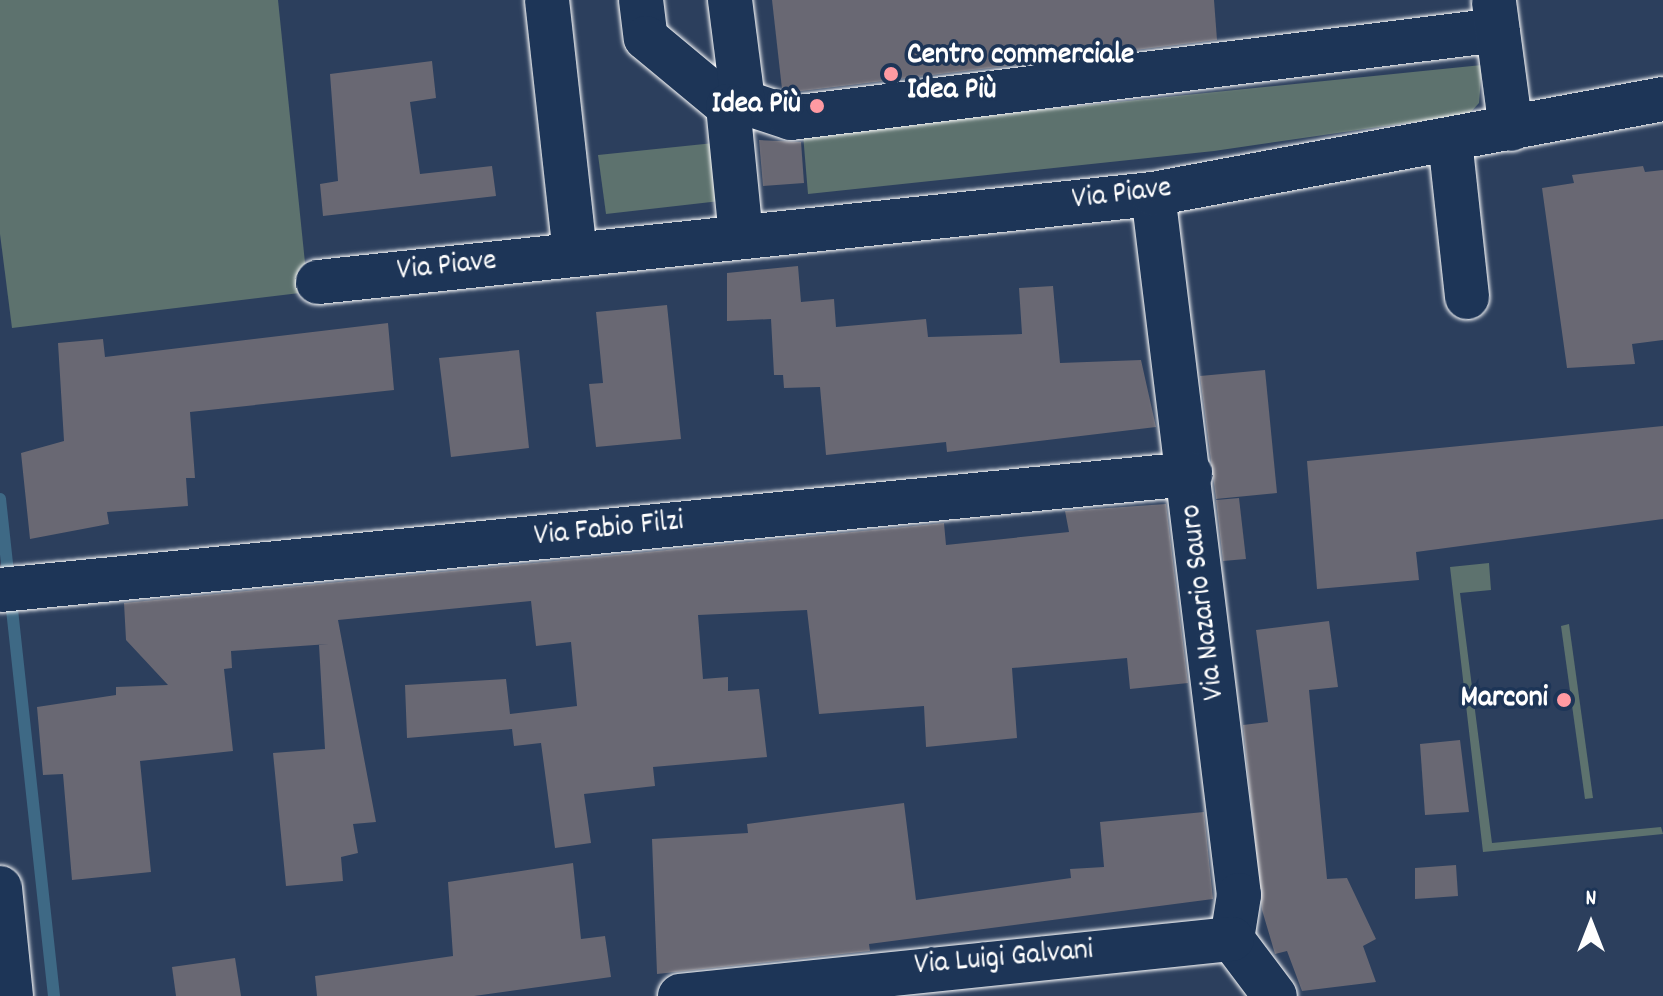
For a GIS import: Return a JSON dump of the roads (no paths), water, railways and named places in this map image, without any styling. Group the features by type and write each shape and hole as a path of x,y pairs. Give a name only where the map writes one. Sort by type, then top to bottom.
{"street":[{"path":"547,0 575,253"},
{"path":"641,0 646,38 736,104 791,118 1496,15 1511,129"},
{"path":"730,0 741,236"},
{"name":"Via Piave","path":"318,282 1153,194 1663,99"},
{"path":"1450,140 1467,297"},
{"name":"Via Nazario Sauro","path":"1153,194 1190,474 1239,895 1232,939"},
{"name":"Via Fabio Filzi","path":"14,589 1190,474"},
{"path":"0,888 11,996"},
{"path":"1232,939 1275,996"},
{"name":"Via Luigi Galvani","path":"680,996 812,987 1232,939"}],"waterway":[{"path":"0,499 54,996"}],"place":[{"name":"Centro commerciale Idea Più","path":"891,74"},
{"name":"Idea Più","path":"817,106"},
{"name":"Marconi","path":"1564,700"}]}
